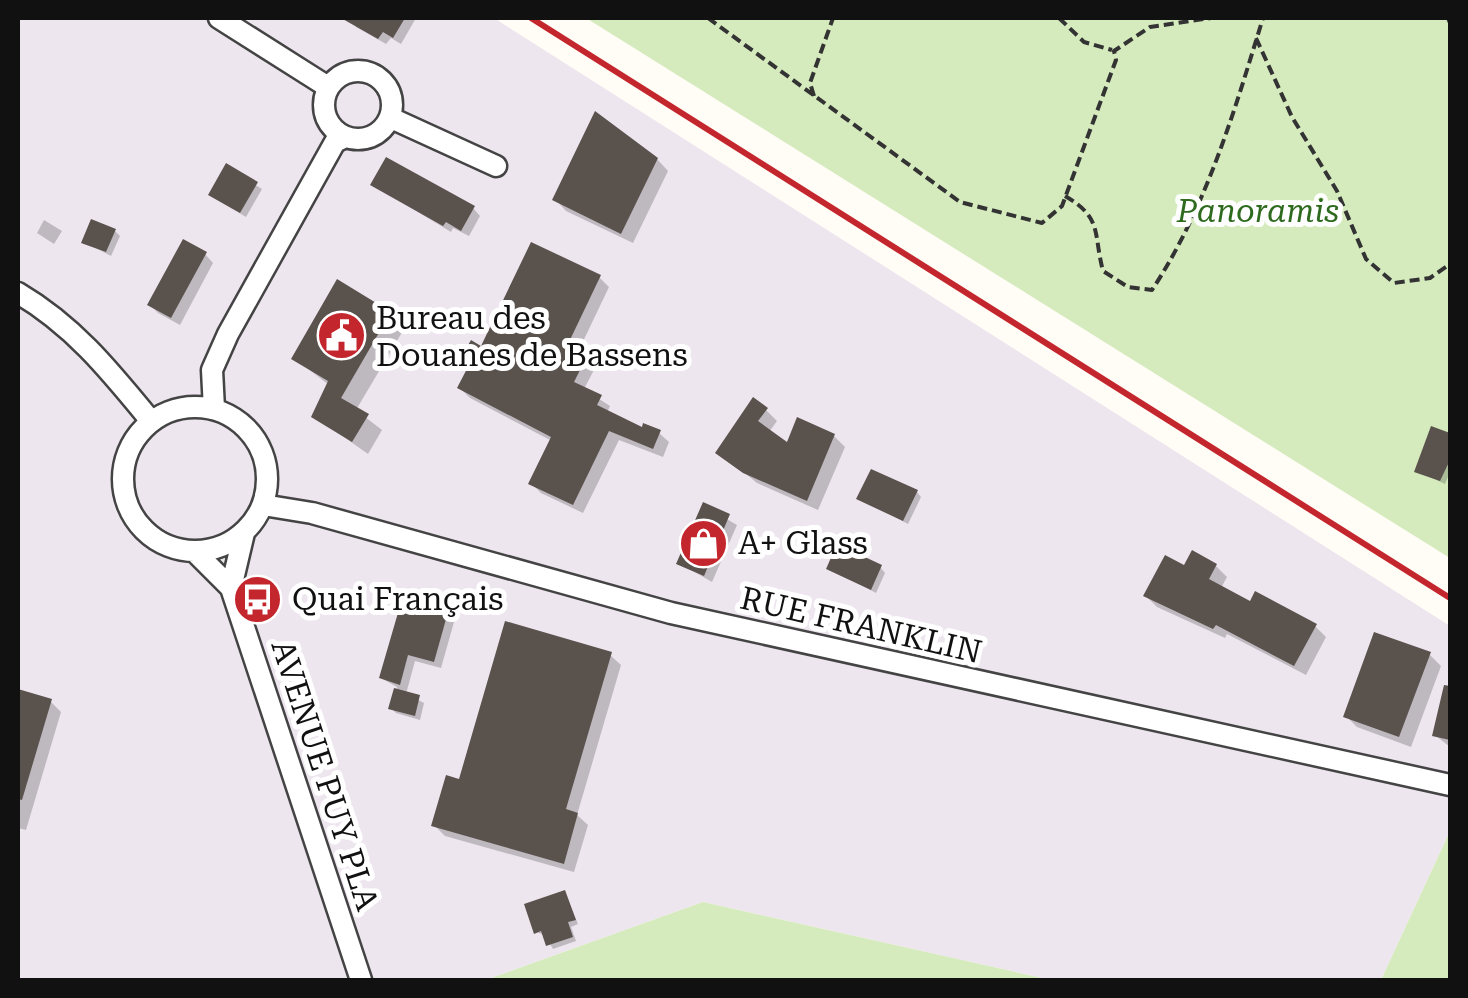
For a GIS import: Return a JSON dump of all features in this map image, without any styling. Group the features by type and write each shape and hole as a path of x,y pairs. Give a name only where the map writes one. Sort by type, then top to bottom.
{"street":[{"path":"219,18 328,87"},
{"path":"214,409 212,370 228,334 335,142 345,137 368,139 392,118 393,96 380,77 349,71 328,87"},
{"path":"328,87 327,120 345,137"},
{"path":"392,118 496,166"},
{"path":"18,293 52,314 93,350 151,422"},
{"path":"214,409 236,419 259,446 268,481 263,505 244,532 230,543 195,552 172,549 152,538 136,522 126,502 122,480 126,458 136,438 151,422 171,411 214,409"},
{"name":"RUE FRANKLIN","path":"263,505 312,513 689,618 1450,785"},
{"path":"231,588 244,532"},
{"name":"AVENUE PUY PLA","path":"195,552 231,588 361,980"}],"path":[{"path":"708,18 960,202 1042,224 1062,206 1116,60 1114,51"},
{"path":"812,95 810,83 833,18"},
{"path":"1059,18 1084,42 1114,51"},
{"path":"1114,51 1150,26 1211,18"},
{"path":"1065,196 1088,208 1096,225 1103,270 1128,287 1152,290 1182,245 1228,135 1262,18"},
{"path":"1256,38 1292,117 1338,191 1366,259 1394,283 1430,278 1450,264"}],"shaded area":[{"path":"18,18 494,18 1450,626 1450,831 1381,980 1051,980 703,902 486,980 18,980"}],"green space":[{"name":"Panoramis","path":"586,18 1450,18 1450,558 1389,520"},
{"path":"1450,831 1450,980 1381,980"},
{"path":"703,902 1051,980 486,980"}],"building":[{"path":"341,18 405,18 393,38 383,32 378,39"},
{"path":"595,111 658,158 621,234 552,200"},
{"path":"386,157 475,206 461,231 446,222 443,226 370,185"},
{"path":"226,163 258,182 240,213 208,195"},
{"path":"91,219 116,229 106,252 81,243"},
{"path":"183,239 207,252 171,318 147,305"},
{"path":"531,242 601,275 568,344 588,354 574,382 602,395 597,405 642,427 643,423 661,430 653,449 609,431 573,505 528,484 551,437 457,388 470,363 460,359 471,340 481,346"},
{"name":"Bureau des Douanes de Bassens","path":"337,279 391,312 341,398 369,414 352,442 311,417 328,381 291,359"},
{"path":"753,397 768,408 758,421 787,442 797,417 835,434 807,501 743,473 715,453"},
{"path":"1431,426 1450,433 1450,460 1440,481 1414,472"},
{"path":"871,469 918,490 903,521 856,499"},
{"path":"703,502 730,514 704,576 676,564"},
{"path":"837,544 882,565 871,590 826,569"},
{"path":"1192,550 1217,564 1209,579 1250,601 1255,591 1317,624 1294,666 1216,625 1213,629 1143,596 1165,555 1184,565"},
{"path":"402,599 448,612 434,662 408,655 400,685 379,678"},
{"path":"505,621 612,652 566,809 578,813 564,864 431,826 446,775 459,779"},
{"path":"1374,632 1431,652 1399,737 1343,717"},
{"path":"1444,685 1450,686 1450,740 1432,736"},
{"path":"394,688 420,695 415,716 388,709"},
{"path":"18,689 52,699 22,800 18,799"},
{"path":"565,890 576,920 568,922 573,937 546,946 541,931 534,934 524,904"}],"railway":[{"path":"531,18 1450,598"}],"place":[{"name":"Bureau des Douanes de Bassens","path":"341,336"},
{"name":"A+ Glass","path":"703,543"},
{"name":"Quai Français","path":"257,599"}]}
